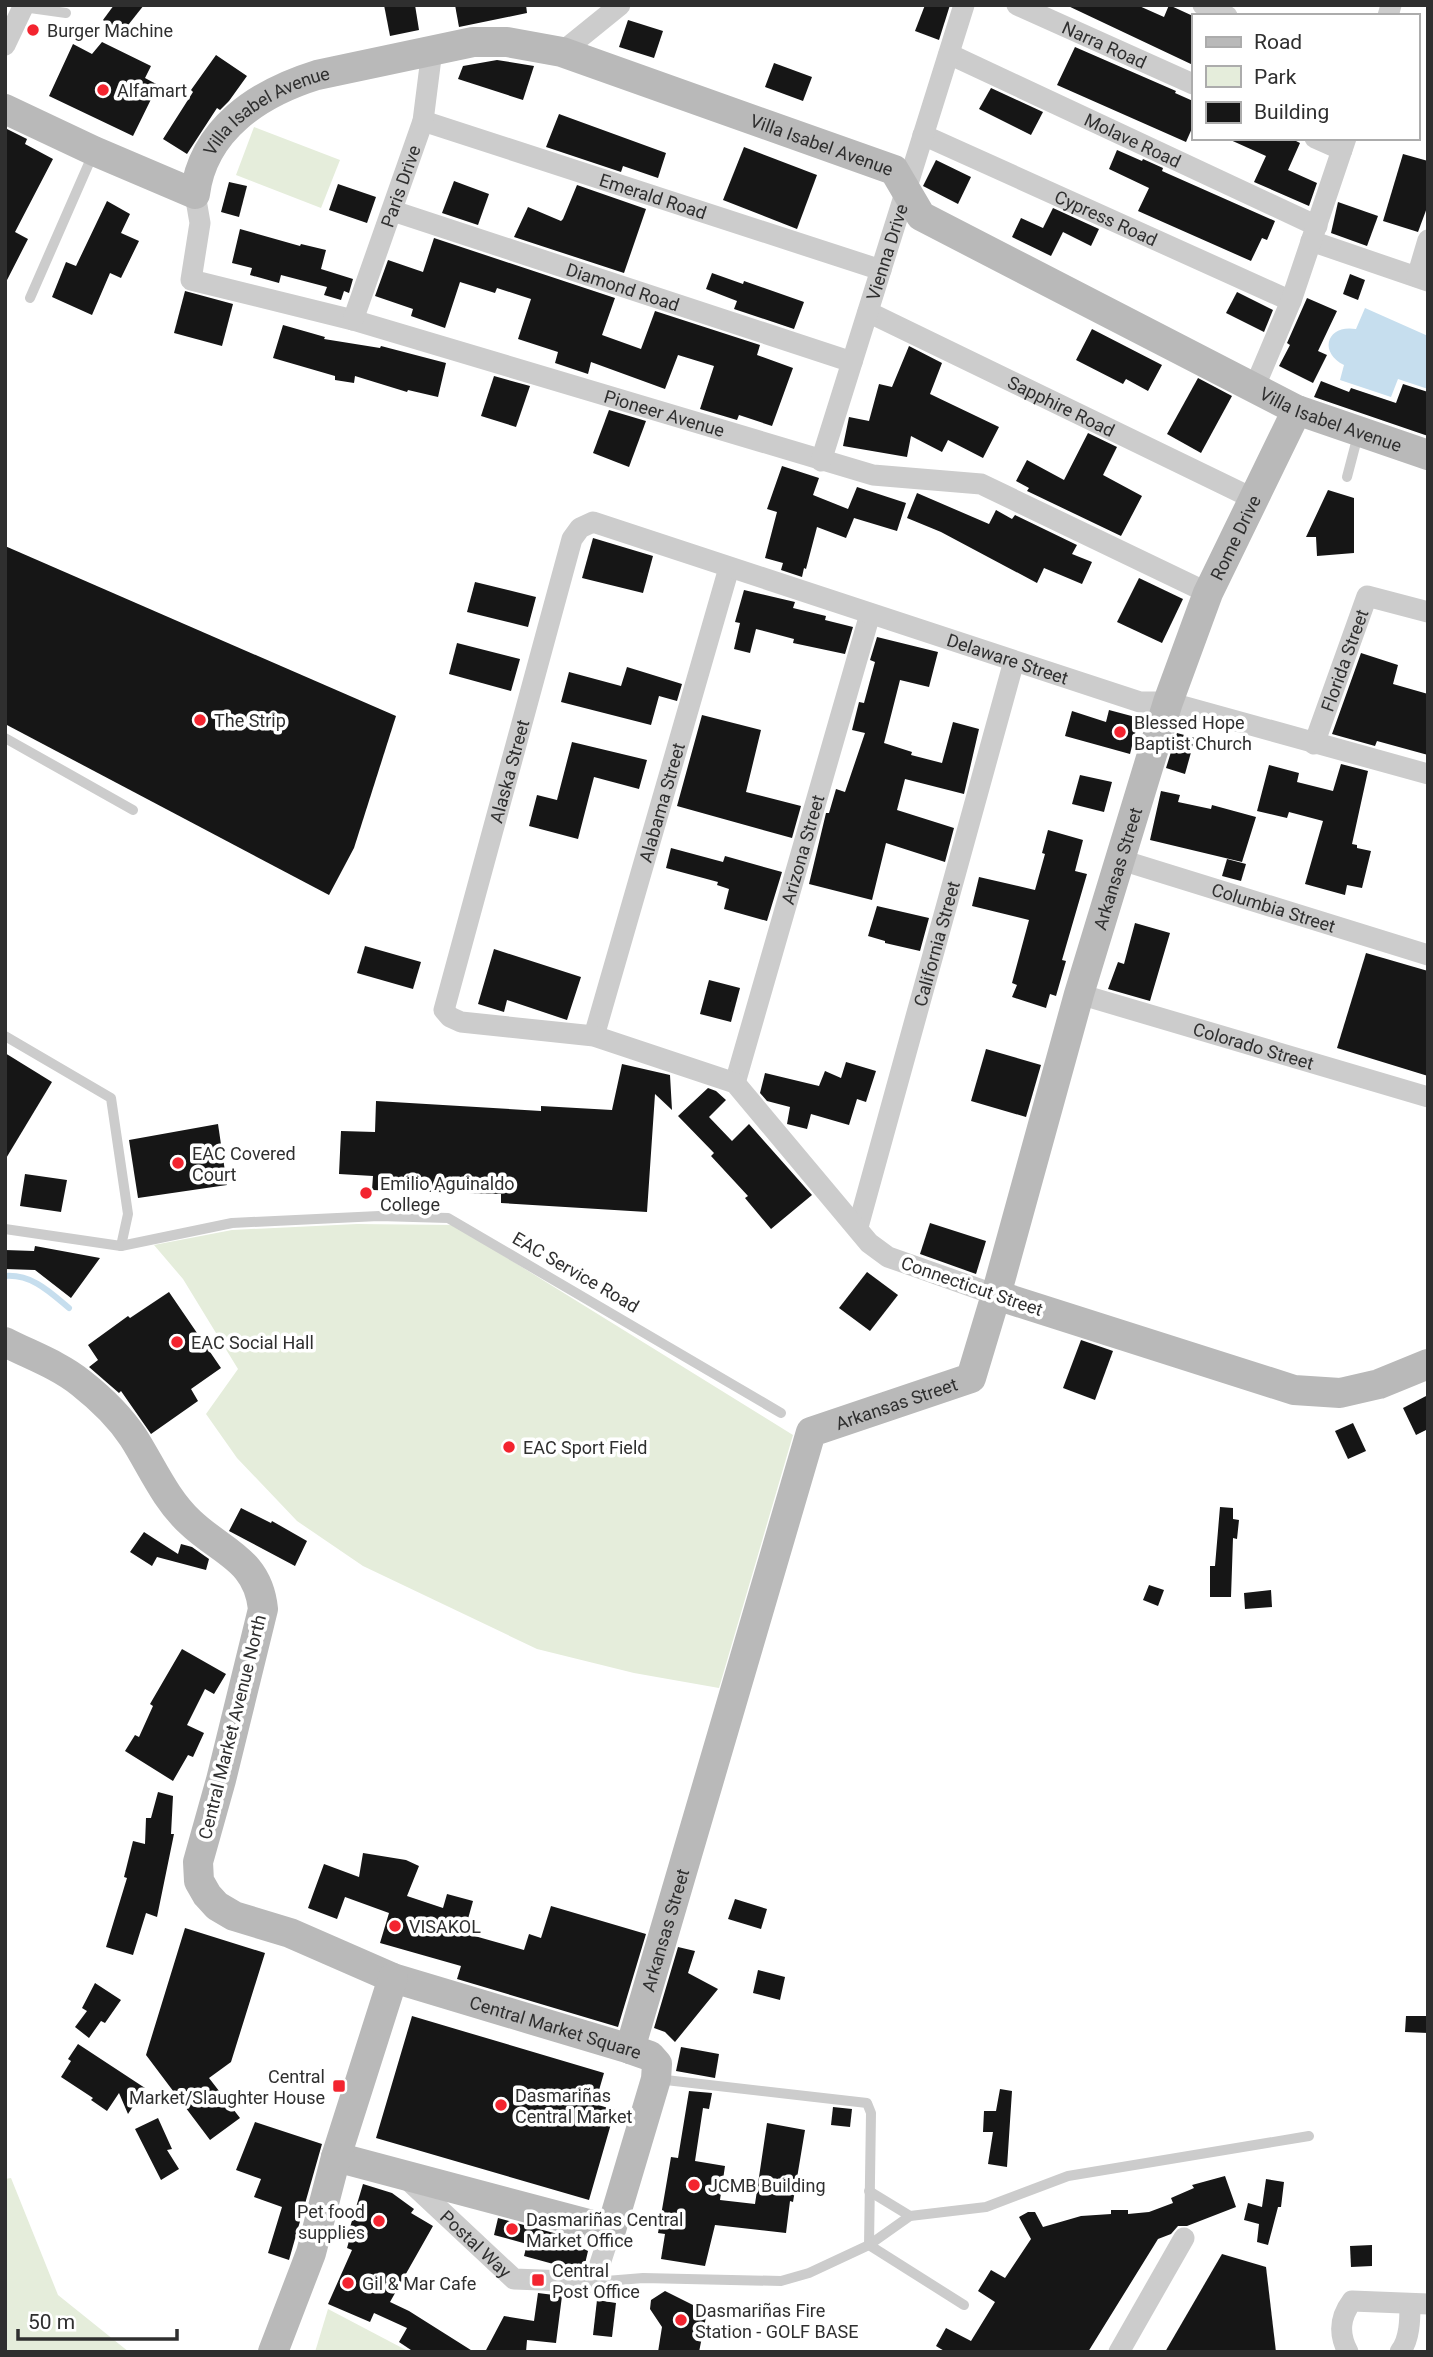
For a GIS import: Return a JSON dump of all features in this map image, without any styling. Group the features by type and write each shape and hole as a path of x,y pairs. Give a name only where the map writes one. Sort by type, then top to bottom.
{"street":[{"path":"562,51 620,5"},
{"name":"Vienna Drive","path":"821,461 964,5"},
{"name":"Narra Road","path":"1017,5 1192,84"},
{"path":"1203,5 1223,14"},
{"path":"5,45 24,6"},
{"name":"Villa Isabel Avenue","path":"5,94 196,187 203,161 216,138 230,122 265,95 317,75 473,42 508,42 562,51 894,170 921,216 1297,410 1428,455"},
{"name":"Paris Drive","path":"353,320 423,121 432,50"},
{"name":"Molave Road","path":"949,54 1314,234 1422,279"},
{"path":"5,109 94,151 196,187"},
{"name":"Emerald Road","path":"423,121 881,270"},
{"name":"Cypress Road","path":"923,135 1291,301"},
{"path":"1255,386 1291,301 1344,144 1325,140"},
{"name":"Pioneer Avenue","path":"196,187 200,223 191,280 353,320 873,475 981,484 1208,593"},
{"name":"Diamond Road","path":"393,211 852,362"},
{"path":"1422,279 1428,240"},
{"name":"Sapphire Road","path":"868,312 1254,499"},
{"name":"Rome Drive","path":"1180,669 1208,593 1297,410"},
{"name":"Delaware Street","path":"593,522 1140,702 1168,702 1428,774"},
{"name":"Alaska Street","path":"593,522 580,528 572,539 444,1010 450,1017 461,1022 594,1036"},
{"name":"Alabama Street","path":"594,1036 729,568"},
{"name":"Florida Street","path":"1314,744 1367,596 1428,612"},
{"name":"Arizona Street","path":"735,1083 870,614"},
{"name":"California Street","path":"858,1227 1014,661"},
{"name":"Arkansas Street","path":"631,2049 811,1432 971,1378 1118,859 1180,669"},
{"name":"Columbia Street","path":"1118,859 1428,955"},
{"name":"Colorado Street","path":"1079,994 1428,1097"},
{"path":"594,1036 735,1083"},
{"name":"Connecticut Street","path":"735,1083 858,1227 869,1244 888,1257 996,1295 1294,1390 1340,1393 1379,1384 1428,1364"},
{"name":"Central Market Avenue North","path":"5,1342 64,1371 117,1416 174,1505 197,1528 245,1565 256,1578 262,1593 260,1622 198,1862 199,1881 207,1895 217,1906 234,1916 290,1933 393,1978"},
{"path":"292,2352 324,2270 345,2160 393,1978"},
{"name":"Central Market Square","path":"393,1978 631,2049 655,2060 658,2071 656,2079 611,2230"},
{"path":"345,2160 611,2230 594,2282"},
{"path":"273,2352 345,2160"},
{"name":"Postal Way","path":"402,2174 514,2279 594,2282"},
{"path":"1119,2352 1184,2238"},
{"path":"1348,2352 1342,2340 1342,2324 1344,2312 1352,2301 1419,2304 1404,2348 1400,2352"}],"lane":[{"path":"24,6 66,13"},
{"path":"30,298 94,151"},
{"path":"1347,477 1359,432"},
{"path":"5,738 133,810"},
{"path":"5,1036 111,1097 128,1214 121,1246"},
{"name":"EAC Service Road","path":"5,1229 121,1246 232,1223 379,1216 448,1218 781,1413"},
{"path":"656,2079 867,2103 871,2113 869,2245"},
{"path":"594,2282 643,2277 781,2281 809,2273 869,2245 910,2216 986,2207 1068,2176 1309,2136"},
{"path":"869,2190 910,2216"},
{"path":"869,2245 964,2305"}],"green space":[{"path":"254,127 340,160 321,208 236,175"},
{"name":"EAC Sport Field","path":"357,1224 454,1225 793,1435 719,1688 634,1673 537,1649 363,1566 297,1521 237,1458 206,1414 238,1369 183,1279 154,1245 232,1230"},
{"path":"11,2178 58,2295 129,2352 5,2352 5,2179"},
{"path":"328,2309 406,2350 406,2352 315,2352"}],"water":[{"path":"1365,308 1428,336 1428,389 1398,379 1391,397 1340,380 1344,365 1331,353 1329,340 1338,331 1356,329"}],"building":[{"path":"114,5 144,5 121,34 103,20"},
{"path":"384,5 415,5 419,30 390,36"},
{"path":"455,5 526,5 527,13 459,27"},
{"path":"925,5 950,5 939,40 915,31"},
{"path":"1066,5 1137,5 1164,17 1169,5 1192,16 1192,65"},
{"path":"628,20 663,31 654,58 619,47"},
{"name":"Alfamart","path":"102,42 151,66 145,78 158,85 133,136 49,96 73,44 92,54"},
{"path":"1075,47 1192,101 1192,128 1186,142 1057,85"},
{"path":"216,55 247,76 229,101 220,110 217,108 187,154 163,139 193,92 191,90"},
{"path":"497,60 534,66 523,100 458,79 463,66"},
{"path":"774,63 812,77 803,101 765,87"},
{"path":"991,88 1043,112 1031,135 979,109"},
{"path":"559,114 666,153 658,178 623,166 621,172 546,147"},
{"path":"5,128 27,139 25,144 53,159 15,232 28,239 5,284"},
{"path":"1230,140 1294,140 1300,143 1288,170 1317,183 1309,206 1254,182 1266,156"},
{"path":"744,147 817,175 797,229 723,200"},
{"path":"1117,150 1142,161 1143,159 1163,168 1162,171 1275,221 1267,240 1262,238 1251,261 1138,211 1149,188 1109,169"},
{"path":"1403,154 1428,161 1428,205 1418,232 1383,221"},
{"path":"936,160 971,177 958,204 923,186"},
{"path":"454,181 489,194 478,225 442,213"},
{"path":"229,182 247,186 239,217 221,212"},
{"path":"338,184 376,197 367,223 329,210"},
{"path":"577,185 646,209 624,273 514,237 528,207 561,221"},
{"path":"107,201 130,214 121,233 139,241 121,278 110,273 92,315 52,297 66,262 76,266"},
{"path":"1338,202 1378,216 1367,246 1331,233"},
{"path":"1053,208 1099,229 1091,246 1063,232 1051,256 1012,237 1021,218 1043,228"},
{"path":"240,229 300,246 301,244 326,250 321,269 353,279 349,293 344,291 341,300 324,295 327,287 281,275 279,283 250,275 252,268 232,263"},
{"path":"434,238 615,298 602,335 641,349 655,311 760,345 757,355 793,368 772,426 739,415 737,420 700,409 714,366 678,355 665,389 591,362 588,374 555,363 558,352 518,339 531,299 497,288 495,293 460,282 445,328 411,316 413,309 375,296 388,260 423,272"},
{"path":"712,273 804,302 794,329 734,309 737,301 706,289"},
{"path":"1350,274 1365,280 1358,300 1343,294"},
{"path":"185,291 233,304 222,346 174,333"},
{"path":"1237,292 1273,310 1264,332 1226,313"},
{"path":"1307,298 1337,311 1318,351 1327,355 1313,383 1279,366 1290,345 1287,343"},
{"path":"283,325 325,337 324,339 380,348 381,346 446,363 438,397 408,390 407,392 355,376 354,383 335,380 335,376 273,358"},
{"path":"1092,329 1162,365 1148,391 1126,379 1123,384 1076,360"},
{"path":"909,346 942,363 930,394 999,427 983,458 948,440 942,452 911,436 907,457 843,446 849,417 869,421 879,384 892,387"},
{"path":"494,376 530,386 516,427 481,416"},
{"path":"1198,378 1232,396 1201,453 1167,434"},
{"path":"1321,381 1349,392 1351,388 1396,403 1403,384 1428,392 1428,436 1314,397"},
{"path":"609,410 646,421 629,467 593,453"},
{"path":"1088,433 1117,447 1103,475 1142,496 1121,536 1027,491 1029,488 1016,481 1027,460 1064,480"},
{"path":"782,466 819,478 813,495 848,509 857,487 906,503 897,531 854,518 846,538 817,527 802,577 781,570 783,563 765,558 777,512 767,509"},
{"path":"1328,490 1354,498 1354,553 1317,556 1316,537 1306,537"},
{"path":"917,493 989,524 996,510 1012,519 1015,515 1077,545 1072,554 1092,562 1082,584 1044,568 1037,583 941,532 907,518"},
{"path":"593,538 653,556 643,593 582,578"},
{"name":"The Strip","path":"5,546 396,716 354,848 329,895 5,724"},
{"path":"1139,578 1183,599 1162,643 1117,622"},
{"path":"475,582 536,597 528,627 467,612"},
{"path":"744,590 795,602 793,608 826,616 825,620 853,627 845,654 793,643 794,639 756,629 750,653 734,649 740,623 735,622"},
{"path":"877,637 938,652 929,687 900,680 884,743 912,752 911,755 942,763 953,722 979,729 964,794 905,779 897,810 954,828 945,862 886,843 872,900 809,884 826,813 829,813 836,789 845,792 865,733 852,730 859,702 864,703 875,662 870,660"},
{"path":"457,643 520,659 511,691 449,674"},
{"path":"1361,653 1398,665 1393,684 1428,694 1428,755 1377,741 1375,746 1332,734"},
{"path":"627,667 682,684 677,701 659,696 651,725 561,702 569,672 621,686"},
{"path":"1109,710 1139,718 1130,754 1065,736 1072,711 1106,722"},
{"path":"702,715 761,730 746,792 801,806 792,838 677,806"},
{"path":"1177,733 1195,738 1185,774 1166,768"},
{"path":"572,742 647,760 639,789 594,777 578,839 529,826 537,795 557,800"},
{"path":"1341,764 1368,771 1352,844 1371,851 1362,888 1347,885 1345,895 1305,884 1323,821 1289,812 1287,818 1257,811 1269,765 1299,773 1297,782 1333,791"},
{"path":"1080,775 1112,782 1104,812 1072,804"},
{"path":"1161,791 1180,795 1178,802 1211,809 1212,805 1256,817 1242,862 1150,840"},
{"path":"1048,830 1083,840 1075,871 1087,874 1062,960 1066,961 1056,996 1050,994 1046,1008 1012,997 1017,985 1012,983 1029,920 972,906 979,877 1035,890 1045,854 1042,853"},
{"path":"671,848 723,862 725,856 782,872 767,921 724,909 729,889 717,885 718,882 666,868"},
{"path":"1227,859 1246,864 1241,881 1222,876"},
{"path":"877,906 929,918 920,951 868,936"},
{"path":"1135,923 1170,933 1150,1001 1108,989 1118,962 1124,964"},
{"path":"365,946 421,962 413,989 357,973"},
{"path":"494,949 581,977 567,1020 507,1000 504,1012 478,1004"},
{"path":"1366,953 1428,971 1428,1076 1337,1048"},
{"path":"709,980 740,988 731,1022 700,1014"},
{"path":"986,1049 1041,1065 1026,1117 971,1101"},
{"path":"5,1053 52,1082 5,1160"},
{"path":"846,1062 876,1071 866,1102 857,1099 849,1125 811,1114 807,1129 787,1124 790,1107 767,1101 760,1093 765,1073 819,1086 825,1071 841,1078"},
{"path":"622,1064 670,1075 672,1110 655,1094 647,1212 501,1203 501,1194 372,1190 373,1176 339,1174 341,1131 375,1132 376,1101 541,1111 541,1106 612,1110"},
{"path":"708,1088 726,1100 709,1117 732,1141 749,1124 812,1195 771,1229 745,1198 748,1196 711,1156 714,1153 678,1116"},
{"name":"EAC Covered Court","path":"218,1124 227,1185 138,1198 129,1140"},
{"path":"25,1174 67,1180 61,1212 20,1206"},
{"path":"930,1223 986,1241 976,1274 920,1254"},
{"path":"35,1246 100,1258 71,1298 35,1270 5,1269 5,1250 34,1251"},
{"path":"867,1272 898,1295 870,1331 839,1308"},
{"name":"EAC Social Hall","path":"169,1292 221,1368 191,1389 198,1401 151,1434 121,1391 119,1393 89,1367 98,1360 88,1345 128,1316 130,1318"},
{"path":"1081,1340 1113,1351 1095,1400 1063,1388"},
{"path":"1428,1395 1428,1429 1416,1435 1403,1408"},
{"path":"1353,1423 1366,1451 1348,1459 1335,1431"},
{"path":"1220,1507 1233,1508 1233,1519 1239,1520 1237,1539 1233,1538 1231,1597 1210,1597 1210,1566 1215,1566"},
{"path":"241,1508 271,1523 272,1521 307,1541 295,1566 229,1531"},
{"path":"144,1532 178,1554 181,1544 192,1547 209,1559 206,1570 157,1557 152,1566 130,1552"},
{"path":"1149,1585 1164,1590 1158,1606 1143,1600"},
{"path":"1271,1590 1272,1607 1245,1609 1244,1593"},
{"path":"182,1649 226,1674 214,1694 205,1689 187,1725 204,1733 193,1757 188,1755 173,1781 125,1751 135,1735 139,1737 153,1706 150,1704"},
{"path":"158,1792 173,1796 171,1834 174,1834 157,1917 146,1913 133,1955 106,1947 127,1878 124,1877 133,1841 145,1844 146,1818 151,1818"},
{"path":"363,1853 406,1860 419,1866 407,1896 443,1908 447,1894 473,1901 464,1933 524,1950 529,1934 541,1938 551,1906 646,1934 618,2027 457,1979 461,1966 380,1943 389,1913 345,1897 337,1919 308,1908 324,1864 359,1877"},
{"path":"735,1899 767,1909 761,1929 728,1919"},
{"path":"185,1928 265,1953 231,2062 209,2078 240,2118 210,2140 146,2055"},
{"path":"678,1947 695,1951 688,1973 718,1989 675,2042 665,2032 654,2028"},
{"path":"758,1970 785,1977 780,2000 753,1993"},
{"path":"95,1983 121,2000 105,2023 101,2021 89,2038 75,2027 87,2011 82,2008"},
{"name":"Dasmariñas Central Market","path":"412,2016 604,2073 595,2104 615,2110 589,2200 376,2138"},
{"path":"1406,2016 1428,2016 1428,2033 1405,2032"},
{"path":"78,2044 145,2088 128,2114 119,2093 107,2111 91,2100 93,2098 61,2077"},
{"path":"681,2047 719,2054 715,2078 676,2071"},
{"path":"1000,2089 1012,2091 1007,2167 988,2164 993,2132 983,2132 984,2111 996,2111"},
{"path":"689,2091 712,2093 709,2109 703,2108 695,2161 725,2166 720,2200 755,2204 767,2123 805,2130 786,2233 715,2225 705,2266 661,2259 665,2234 658,2233 671,2157 678,2158"},
{"path":"833,2107 852,2109 850,2127 831,2125"},
{"path":"158,2118 172,2149 167,2150 179,2169 161,2180 135,2129"},
{"path":"255,2122 322,2144 289,2260 268,2253 282,2207 254,2197 261,2179 236,2170"},
{"path":"1225,2176 1236,2207 1187,2226 1178,2226 1171,2234 1158,2239 1088,2352 946,2352 936,2346 946,2328 971,2341 995,2302 978,2291 991,2270 1005,2278 1031,2239 1019,2217 1035,2212 1043,2227 1081,2216 1111,2214 1111,2210 1128,2210 1128,2214 1149,2212 1173,2203 1171,2198 1194,2188 1192,2185"},
{"path":"1266,2179 1284,2182 1281,2207 1278,2207 1268,2245 1257,2242 1259,2224 1244,2220 1248,2203 1262,2207"},
{"path":"363,2184 392,2193 414,2209 411,2213 433,2226 390,2302 474,2352 414,2352 399,2342 407,2328 374,2313 370,2322 328,2304 352,2250 347,2248 351,2234 348,2234"},
{"path":"498,2218 569,2237 567,2241 588,2251 584,2268 568,2268 524,2256 527,2244 494,2235"},
{"path":"1372,2245 1372,2266 1351,2267 1350,2246"},
{"path":"1222,2254 1266,2267 1276,2352 1165,2352"},
{"name":"Dasmariñas Fire Station - GOLF BASE","path":"665,2291 707,2312 699,2352 658,2352 662,2327 650,2309 651,2300"},
{"path":"538,2293 562,2296 556,2343 527,2340 526,2352 485,2352 504,2316 534,2321"},
{"path":"597,2300 616,2303 612,2337 593,2335"}],"waterway":[{"path":"5,1276 32,1281 48,1290 69,1308"}],"place":[{"name":"Burger Machine","path":"33,30"},
{"name":"Alfamart","path":"103,90"},
{"name":"The Strip","path":"200,720"},
{"name":"Blessed Hope Baptist Church","path":"1120,732"},
{"name":"EAC Covered Court","path":"178,1163"},
{"name":"Emilio Aguinaldo College","path":"366,1193"},
{"name":"EAC Social Hall","path":"177,1342"},
{"name":"EAC Sport Field","path":"509,1447"},
{"name":"VISAKOL","path":"395,1926"},
{"name":"Central Market/Slaughter House","path":"339,2086"},
{"name":"Dasmariñas Central Market","path":"501,2105"},
{"name":"JCMB Building","path":"694,2185"},
{"name":"Pet food supplies","path":"379,2221"},
{"name":"Dasmariñas Central Market Office","path":"512,2229"},
{"name":"Central Post Office","path":"538,2280"},
{"name":"Gil & Mar Cafe","path":"348,2283"},
{"name":"Dasmariñas Fire Station - GOLF BASE","path":"681,2320"}]}
